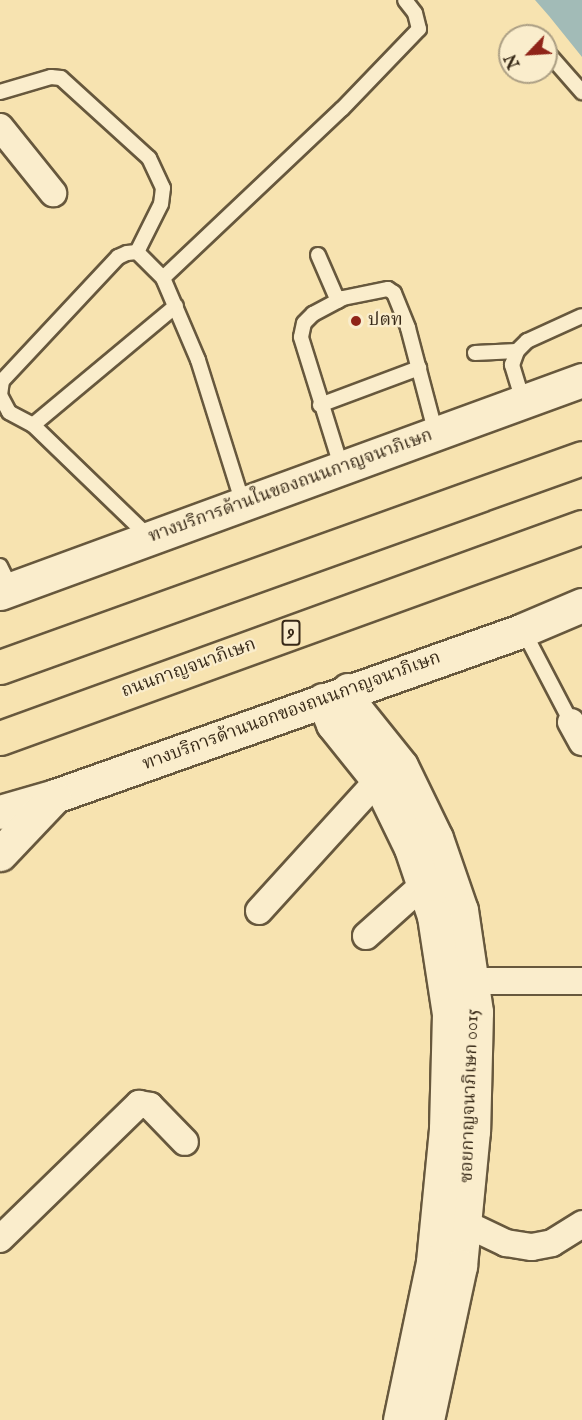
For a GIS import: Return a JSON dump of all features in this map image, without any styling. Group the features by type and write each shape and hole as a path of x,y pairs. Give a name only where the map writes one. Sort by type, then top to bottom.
{"highway":[{"path":"0,667 582,458"},
{"name":"ถนนกาญจนาภิเษก","path":"0,738 582,527"}],"street":[{"path":"0,127 53,193"},
{"name":"ทางบริการด้านในของถนนกาญจนาภิเษก","path":"4,583 151,538 243,506 582,380"},
{"name":"ทางบริการด้านนอกของถนนกาญจนาภิเษก","path":"0,812 55,796 523,630 582,605"},
{"name":"ซอยกาญจนาภิเษก 0015","path":"336,695 333,724 378,780 411,848 458,983"},
{"name":"ซอยกาญจนาภิเษก 0015","path":"336,695 357,711 401,766 436,838 461,910 458,983 462,1045 473,1131 460,1266 427,1420"},
{"path":"259,911 378,780"},
{"path":"0,854 55,796"},
{"path":"366,936 423,885"},
{"path":"458,983 582,981"},
{"name":"ซอยกาญจนาภิเษก 0015","path":"400,1420 433,1262 446,1129 462,1045"},
{"path":"0,1239 139,1104 150,1106 184,1142"},
{"path":"464,1223 506,1243 532,1247 552,1243 582,1224"}],"lane":[{"path":"163,278 342,109 419,28 415,13 405,0"},
{"path":"558,65 582,92"},
{"path":"0,92 51,77 61,78 149,158 163,188 162,196 137,252"},
{"path":"137,252 163,278 176,306 198,360 243,506"},
{"path":"137,252 118,257 2,381 0,395 9,411 33,425 151,538"},
{"path":"318,255 338,301"},
{"path":"342,469 320,405 301,337 304,323 313,314 338,301 388,290 394,293 419,368 436,434"},
{"path":"33,425 176,306"},
{"path":"523,401 512,365 517,351 527,341 582,316"},
{"path":"475,353 517,351"},
{"path":"320,405 419,368"},
{"path":"523,630 577,732"}],"water":[{"path":"535,0 582,0 582,57 558,27 558,24"}],"place":[{"name":"ปตท","path":"356,321"}]}
